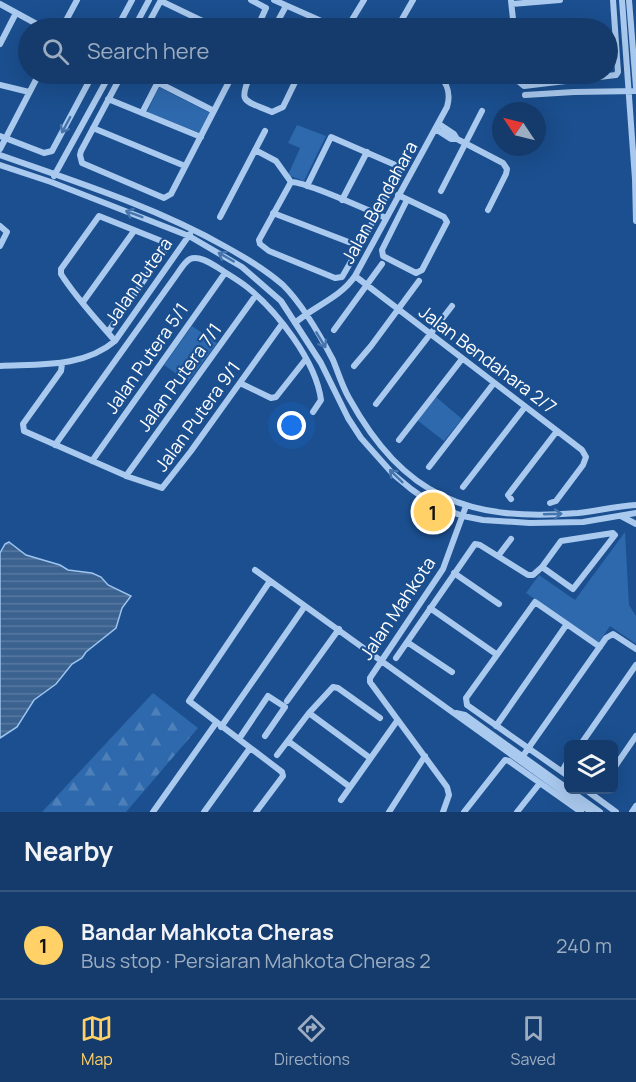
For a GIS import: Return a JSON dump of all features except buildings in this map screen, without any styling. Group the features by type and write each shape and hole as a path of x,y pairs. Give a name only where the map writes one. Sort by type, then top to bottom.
{"street":[{"path":"67,18 77,0"},
{"path":"122,18 132,0"},
{"path":"139,18 149,0"},
{"path":"251,0 265,7 266,11 262,18"},
{"path":"274,0 315,18"},
{"path":"355,18 364,0"},
{"path":"403,18 413,0"},
{"path":"513,18 512,2 560,0"},
{"path":"614,0 615,18"},
{"path":"622,0 634,90"},
{"path":"629,0 634,90 636,221"},
{"path":"152,18 161,1 196,18"},
{"path":"278,18 283,3"},
{"path":"0,4 25,18"},
{"path":"0,44 16,13"},
{"path":"0,149 3,137 33,84"},
{"path":"3,137 44,153 52,151 88,84"},
{"path":"51,182 104,84"},
{"path":"116,84 80,155 82,163 164,198 171,194 226,84"},
{"path":"142,113 157,84"},
{"path":"162,84 214,111"},
{"path":"246,84 243,91 246,100 272,112 282,107 294,84"},
{"name":"Jalan Bendahara","path":"295,322 342,291 355,275 438,127 449,100 448,89 445,84"},
{"path":"522,84 524,86 544,84"},
{"path":"0,85 29,92"},
{"path":"525,95 634,90"},
{"path":"108,99 201,136"},
{"path":"441,191 482,111"},
{"path":"438,127 451,139 466,143 503,163 507,169 488,210"},
{"path":"93,128 185,166"},
{"path":"220,217 265,131"},
{"path":"291,182 273,213 260,244 269,251 335,278 342,277 400,167 334,136 329,138 307,186"},
{"path":"255,150 276,162 291,182 307,186 386,218"},
{"path":"342,200 367,152"},
{"path":"0,155 55,174 194,229 252,262 273,277 305,314 332,359 362,420 384,450 415,481 428,490 466,506 521,514 555,514 634,504"},
{"path":"0,165 51,182 189,236 242,267 272,291 295,322 321,363 348,418 370,449 393,474 427,501 463,516 494,521 583,522 636,513"},
{"path":"398,195 444,217 447,222 422,270 416,273 383,256 382,250 407,200"},
{"path":"273,213 360,246"},
{"path":"108,332 169,243 97,217 61,269 63,277 115,341"},
{"path":"0,226 7,232 0,246"},
{"name":"Jalan Putera","path":"0,366 62,364 95,355 115,341 194,229"},
{"path":"83,302 134,231"},
{"path":"55,445 189,260 199,259 209,262 271,309 306,359 321,398 313,412"},
{"path":"334,330 381,264"},
{"name":"Jalan Putera 5/1","path":"92,461 225,273"},
{"name":"Jalan Bendahara 2/7","path":"355,275 582,450 586,457 583,465 556,501 550,503"},
{"path":"354,366 419,281"},
{"path":"151,291 161,297"},
{"name":"Jalan Putera 7/1","path":"126,476 256,296"},
{"path":"376,404 452,306"},
{"name":"Jalan Putera 9/1","path":"62,364 61,371 23,424 24,431 126,476 159,488 165,487 282,324"},
{"path":"240,383 271,398 276,397 306,359"},
{"path":"399,440 462,359"},
{"path":"429,467 494,383"},
{"path":"463,487 525,407"},
{"path":"511,499 508,495 558,431"},
{"name":"Jalan Mahkota","path":"443,812 449,795 447,787 370,682 371,674 443,569 466,506"},
{"path":"619,515 636,525"},
{"path":"396,658 475,544 528,576 536,574 561,541 613,533 615,537 573,589 542,567"},
{"path":"498,556 511,539"},
{"path":"255,570 455,713 564,786"},
{"path":"454,573 499,604"},
{"path":"256,812 283,776 282,772 189,701 270,581"},
{"path":"421,602 496,654"},
{"path":"564,768 562,771 496,726 467,705 466,698 532,603 538,602 600,647"},
{"path":"153,812 305,606"},
{"path":"496,726 567,624"},
{"path":"287,701 339,629"},
{"path":"522,758 606,638 613,634 636,649"},
{"path":"407,642 452,672"},
{"path":"583,740 636,665"},
{"path":"277,755 309,713 333,687 338,688 380,718"},
{"path":"238,740 268,696 285,707 265,736"},
{"path":"309,713 370,758"},
{"path":"341,800 397,721"},
{"path":"618,762 636,736"},
{"path":"288,741 350,787"},
{"path":"204,812 250,748"},
{"path":"389,812 425,756"},
{"path":"522,758 591,812"},
{"path":"464,812 505,760 575,810"},
{"path":"517,812 540,783"},
{"path":"576,794 600,812"},
{"path":"597,794 616,812"},
{"path":"632,812 636,807"}],"green space":[{"path":"159,87 210,113 200,133 147,112"},
{"path":"297,125 326,136 304,181 288,175 300,148 288,143"},
{"path":"192,326 217,343 188,382 164,365"},
{"path":"436,397 462,419 444,441 417,420"},
{"path":"625,532 629,605 636,616 636,644 610,626 598,644 526,593 539,575 575,600"},
{"path":"153,693 198,728 126,812 42,812"}],"shaded area":[{"path":"9,542 26,555 60,565 68,570 92,573 101,577 108,585 131,596 122,608 116,628 72,664 56,684 34,700 17,727 0,738 0,553 5,544"}],"place":[{"name":"Bandar Mahkota Cheras","path":"433,512"}]}
